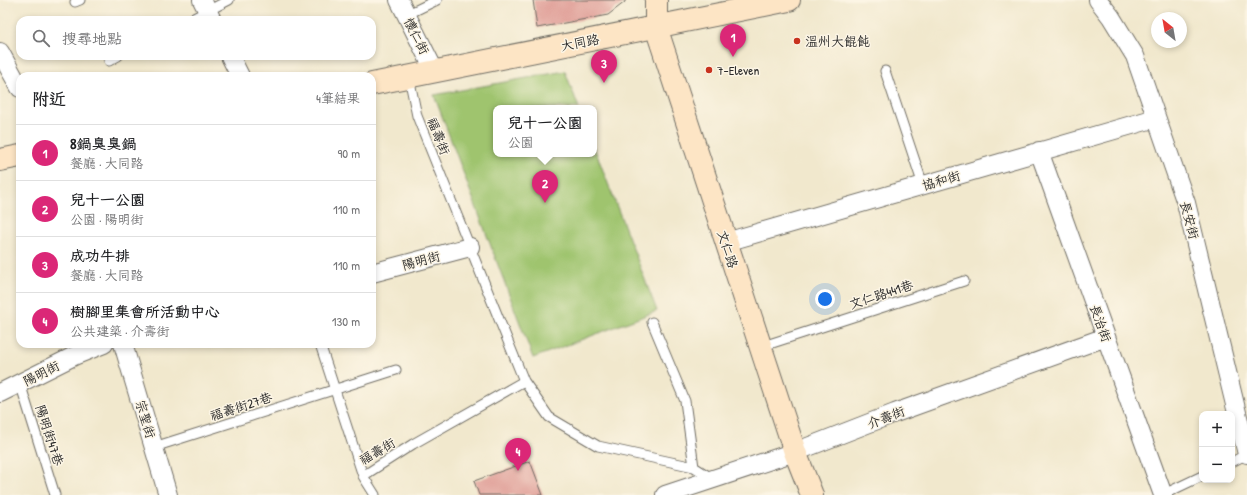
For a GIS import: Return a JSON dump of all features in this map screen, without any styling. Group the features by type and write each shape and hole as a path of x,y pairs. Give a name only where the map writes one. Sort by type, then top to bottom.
{"main road":[{"name":"文仁路","path":"656,0 656,27 795,452 812,495"},
{"name":"大同路","path":"376,83 788,0"},
{"path":"0,160 16,157"}],"street":[{"name":"長安街","path":"1098,0 1111,17 1135,56 1186,203 1247,454"},
{"name":"懷仁街","path":"402,8 435,72"},
{"path":"0,52 16,81"},
{"path":"232,60 238,72"},
{"name":"協和街","path":"726,242 1156,118"},
{"name":"長治街","path":"1039,151 1162,495"},
{"name":"陽明街","path":"376,272 470,248"},
{"name":"介壽街","path":"665,495 795,452 902,411 1106,337"},
{"name":"陽明街","path":"0,393 74,356 94,348"},
{"name":"宗聖街","path":"124,348 168,495"}],"lane":[{"path":"197,16 229,0"},
{"path":"402,8 437,0"},
{"path":"885,71 923,185"},
{"name":"福壽街","path":"409,77 417,116 524,381 550,417 598,446 694,467 713,479"},
{"name":"文仁路441巷","path":"760,346 964,281"},
{"path":"652,322 685,401 694,467"},
{"name":"福壽街","path":"321,348 363,476 413,444 524,381"},
{"name":"福壽街27巷","path":"154,447 396,370"},
{"name":"陽明街47巷","path":"20,384 55,495"},
{"path":"1235,460 1247,454"},
{"path":"363,476 375,495"},
{"path":"1162,495 1199,477"}],"green space":[{"path":"565,71 578,105 493,105 493,157 597,157 597,155 657,311 533,358 434,95"}],"building":[{"path":"533,0 625,0 625,2 608,15 537,28"},
{"path":"530,461 543,495 479,495 474,481"}],"place":[{"name":"溫州大餛飩","path":"797,41"},
{"name":"8鍋臭臭鍋","path":"733,57"},
{"name":"7-Eleven","path":"709,70"},
{"name":"成功牛排","path":"604,83"},
{"name":"兒十一公園","path":"545,203"},
{"name":"樹腳里集會所活動中心","path":"518,471"}]}
